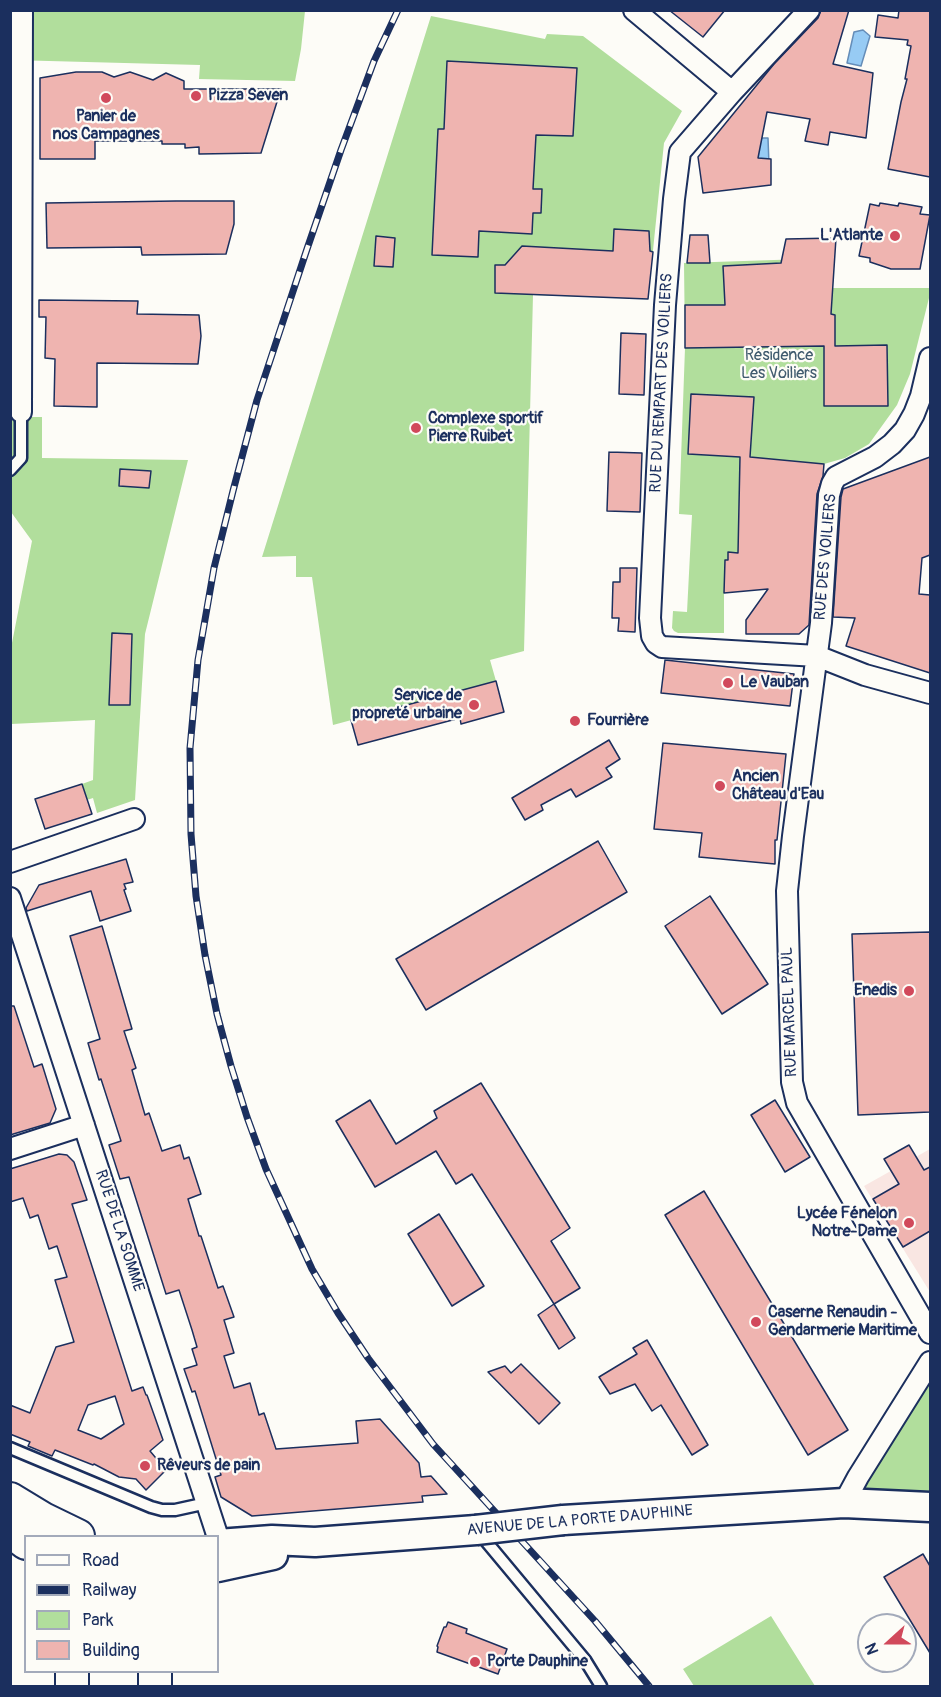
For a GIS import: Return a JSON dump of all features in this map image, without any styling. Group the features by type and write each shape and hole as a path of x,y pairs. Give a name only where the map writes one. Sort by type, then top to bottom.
{"main road":[{"path":"10,1499 76,1535"},
{"path":"10,1531 24,1542"}],"street":[{"path":"21,412 16,179 22,10"},
{"path":"634,10 732,92"},
{"name":"RUE DU REMPART DES VOILIERS","path":"808,10 680,152 665,305 650,618 652,636 662,647 817,656 865,675 930,693"},
{"name":"RUE DES VOILIERS","path":"817,656 829,495 832,484 836,477 875,457 905,430 921,396 930,358"},
{"name":"RUE MARCEL PAUL","path":"817,656 787,891 792,1082 797,1103 807,1122 930,1333"},
{"path":"10,862 134,819"},
{"name":"RUE DE LA SOMME","path":"10,898 207,1503 215,1535"},
{"path":"10,1149 84,1125"},
{"path":"844,1503 930,1362"},
{"name":"AVENUE DE LA PORTE DAUPHINE","path":"220,1555 272,1540 315,1542 563,1521 844,1503 930,1507"}],"lane":[{"path":"10,470 21,458 21,412"},
{"path":"10,1448 151,1507 175,1510 207,1503"},
{"path":"476,1530 585,1660 601,1686"}],"shaded area":[{"name":"Lycée Fénelon Notre-Dame","path":"930,1149 930,1292 864,1186"}],"green space":[{"path":"11,11 305,11 295,81 199,79 200,65 11,60"},
{"name":"Complexe sportif Pierre Ruibet","path":"431,16 545,39 547,34 583,36 682,111 664,143 648,299 533,295 524,651 490,660 496,681 333,725 312,577 296,577 296,556 262,557"},
{"name":"Résidence Les Voiliers","path":"834,258 833,288 930,288 910,374 897,405 869,444 845,458 824,464 740,457 738,553 728,560 724,593 724,633 678,633 672,628 673,611 687,612 692,515 679,514 685,348 684,263"},
{"path":"10,417 42,417 42,458 188,460 145,634 135,800 97,813 93,798 87,800 82,784 93,780 95,720 11,724 11,648 32,541 11,512"},
{"path":"930,1362 930,1507 852,1488"},
{"path":"771,1616 815,1686 694,1686 683,1669"}],"water":[{"path":"863,30 870,36 861,66 847,63 854,32"},
{"path":"754,138 768,138 769,165 755,165"}],"building":[{"path":"669,10 725,10 703,37"},
{"path":"821,10 849,10 833,64 873,73 866,138 830,132 828,145 805,141 810,119 767,112 758,158 771,159 771,185 703,193 698,157 774,64 818,18"},
{"path":"899,10 930,10 930,177 888,169 907,79 905,79 911,46 907,45 908,40 875,37 878,15 898,18"},
{"path":"447,61 577,68 573,136 536,135 533,189 542,189 541,213 533,213 532,234 479,231 478,257 432,255 438,129 444,129"},
{"path":"76,72 102,72 114,77 130,72 153,80 166,73 184,81 184,89 281,89 261,153 199,154 199,147 185,148 185,144 162,144 162,141 95,141 95,159 40,159 40,78"},
{"path":"234,201 234,224 226,254 142,255 141,247 47,248 46,203"},
{"name":"L'Atlante","path":"880,203 898,206 899,203 922,207 920,214 930,215 920,269 891,269 870,262 870,258 859,256 870,204 879,206"},
{"path":"614,229 649,231 650,251 653,252 648,299 495,293 495,265 505,265 522,246 613,251"},
{"path":"690,235 708,235 710,263 687,263"},
{"path":"376,236 395,238 393,267 374,266"},
{"path":"836,238 831,314 835,315 835,346 887,345 888,406 824,406 824,346 685,348 685,305 725,305 723,266 781,263 786,239"},
{"path":"39,300 138,301 137,314 199,315 201,336 198,364 97,363 97,407 54,406 55,359 45,358 46,317 39,317"},
{"path":"621,333 646,334 644,395 619,394"},
{"path":"691,394 754,397 750,457 824,464 817,494 809,625 799,634 746,634 746,620 768,589 724,593 725,560 728,560 728,552 738,553 740,457 688,454"},
{"path":"609,452 642,453 640,512 607,511"},
{"path":"930,457 930,555 922,558 919,594 930,595 930,673 846,646 855,618 833,617 843,489"},
{"path":"120,469 151,471 149,488 119,486"},
{"path":"620,568 637,568 635,632 618,631 619,618 612,618 613,582 620,582"},
{"path":"112,633 132,634 130,705 109,705"},
{"name":"Le Vauban","path":"665,660 794,674 790,706 661,693"},
{"path":"496,681 504,712 461,724 460,718 358,745 351,720"},
{"path":"609,740 620,759 606,768 612,777 576,797 571,789 541,805 543,810 525,820 512,798"},
{"name":"Ancien Château d'Eau","path":"663,743 786,754 777,840 775,840 775,864 699,857 702,833 654,829"},
{"path":"82,784 92,814 45,829 35,799"},
{"path":"598,841 627,892 426,1010 396,959"},
{"path":"126,859 133,882 124,884 126,889 124,890 131,911 100,921 91,891 27,911 26,908 39,885"},
{"path":"710,896 768,984 722,1014 665,926"},
{"path":"102,926 132,1029 124,1031 136,1068 132,1070 145,1115 149,1113 162,1151 180,1145 184,1159 189,1157 201,1194 188,1199 218,1288 223,1286 234,1317 224,1320 234,1353 224,1356 234,1388 250,1383 259,1415 264,1413 276,1449 358,1443 356,1421 380,1419 419,1463 421,1477 431,1476 447,1494 422,1496 423,1502 252,1516 221,1497 215,1477 221,1475 195,1391 192,1392 184,1369 197,1365 192,1349 197,1347 192,1330 179,1290 166,1294 129,1177 120,1179 109,1145 121,1141 88,1043 100,1039 70,936"},
{"path":"930,932 930,1112 858,1115 852,934"},
{"path":"10,1006 14,1006 34,1067 42,1064 56,1109 50,1123 10,1135"},
{"path":"481,1083 570,1228 551,1241 580,1288 554,1304 472,1174 456,1184 436,1151 375,1187 336,1121 370,1100 396,1144 437,1118 434,1111"},
{"path":"775,1100 810,1157 785,1172 751,1115"},
{"name":"Lycée Fénelon Notre-Dame","path":"909,1145 924,1170 930,1167 930,1231 903,1247 873,1199 899,1184 884,1159"},
{"path":"59,1154 67,1155 74,1162 87,1200 72,1204 132,1391 143,1387 163,1440 150,1451 166,1470 146,1490 136,1479 119,1477 94,1464 55,1450 52,1456 28,1446 30,1442 10,1434 10,1405 30,1413 56,1347 74,1342 55,1280 67,1277 57,1246 49,1249 38,1215 30,1218 23,1198 10,1202 10,1169","holes":["115,1396 124,1424 101,1439 78,1430 88,1405"]},
{"name":"Caserne Renaudin - Gendarmerie Maritime","path":"704,1191 848,1430 808,1455 665,1215"},
{"path":"439,1214 484,1286 452,1306 408,1234"},
{"path":"554,1304 575,1338 559,1349 538,1315"},
{"path":"647,1340 708,1445 692,1455 661,1405 652,1411 635,1384 610,1394 599,1377 637,1354 633,1348"},
{"path":"521,1364 560,1403 539,1424 488,1372 505,1366 511,1373"},
{"path":"923,1554 930,1566 930,1653 917,1632 917,1613 906,1613 884,1577"},
{"path":"448,1622 467,1629 466,1633 507,1649 498,1674 437,1652 437,1646"}],"railway":[{"path":"398,10 374,61 341,150 257,400 214,568 198,660 190,748 191,834 196,896 217,1014 231,1066 266,1169 312,1269 368,1358 433,1444 595,1621 649,1686"}],"place":[{"name":"Pizza Seven","path":"196,96"},
{"name":"Panier de nos Campagnes","path":"106,98"},
{"name":"L'Atlante","path":"895,236"},
{"name":"Complexe sportif Pierre Ruibet","path":"416,428"},
{"name":"Le Vauban","path":"728,683"},
{"name":"Service de propreté urbaine","path":"474,705"},
{"name":"Fourrière","path":"575,721"},
{"name":"Ancien Château d'Eau","path":"720,786"},
{"name":"Enedis","path":"909,991"},
{"name":"Lycée Fénelon Notre-Dame","path":"909,1223"},
{"name":"Caserne Renaudin - Gendarmerie Maritime","path":"756,1322"},
{"name":"Rêveurs de pain","path":"145,1466"},
{"name":"Porte Dauphine","path":"475,1662"}]}
